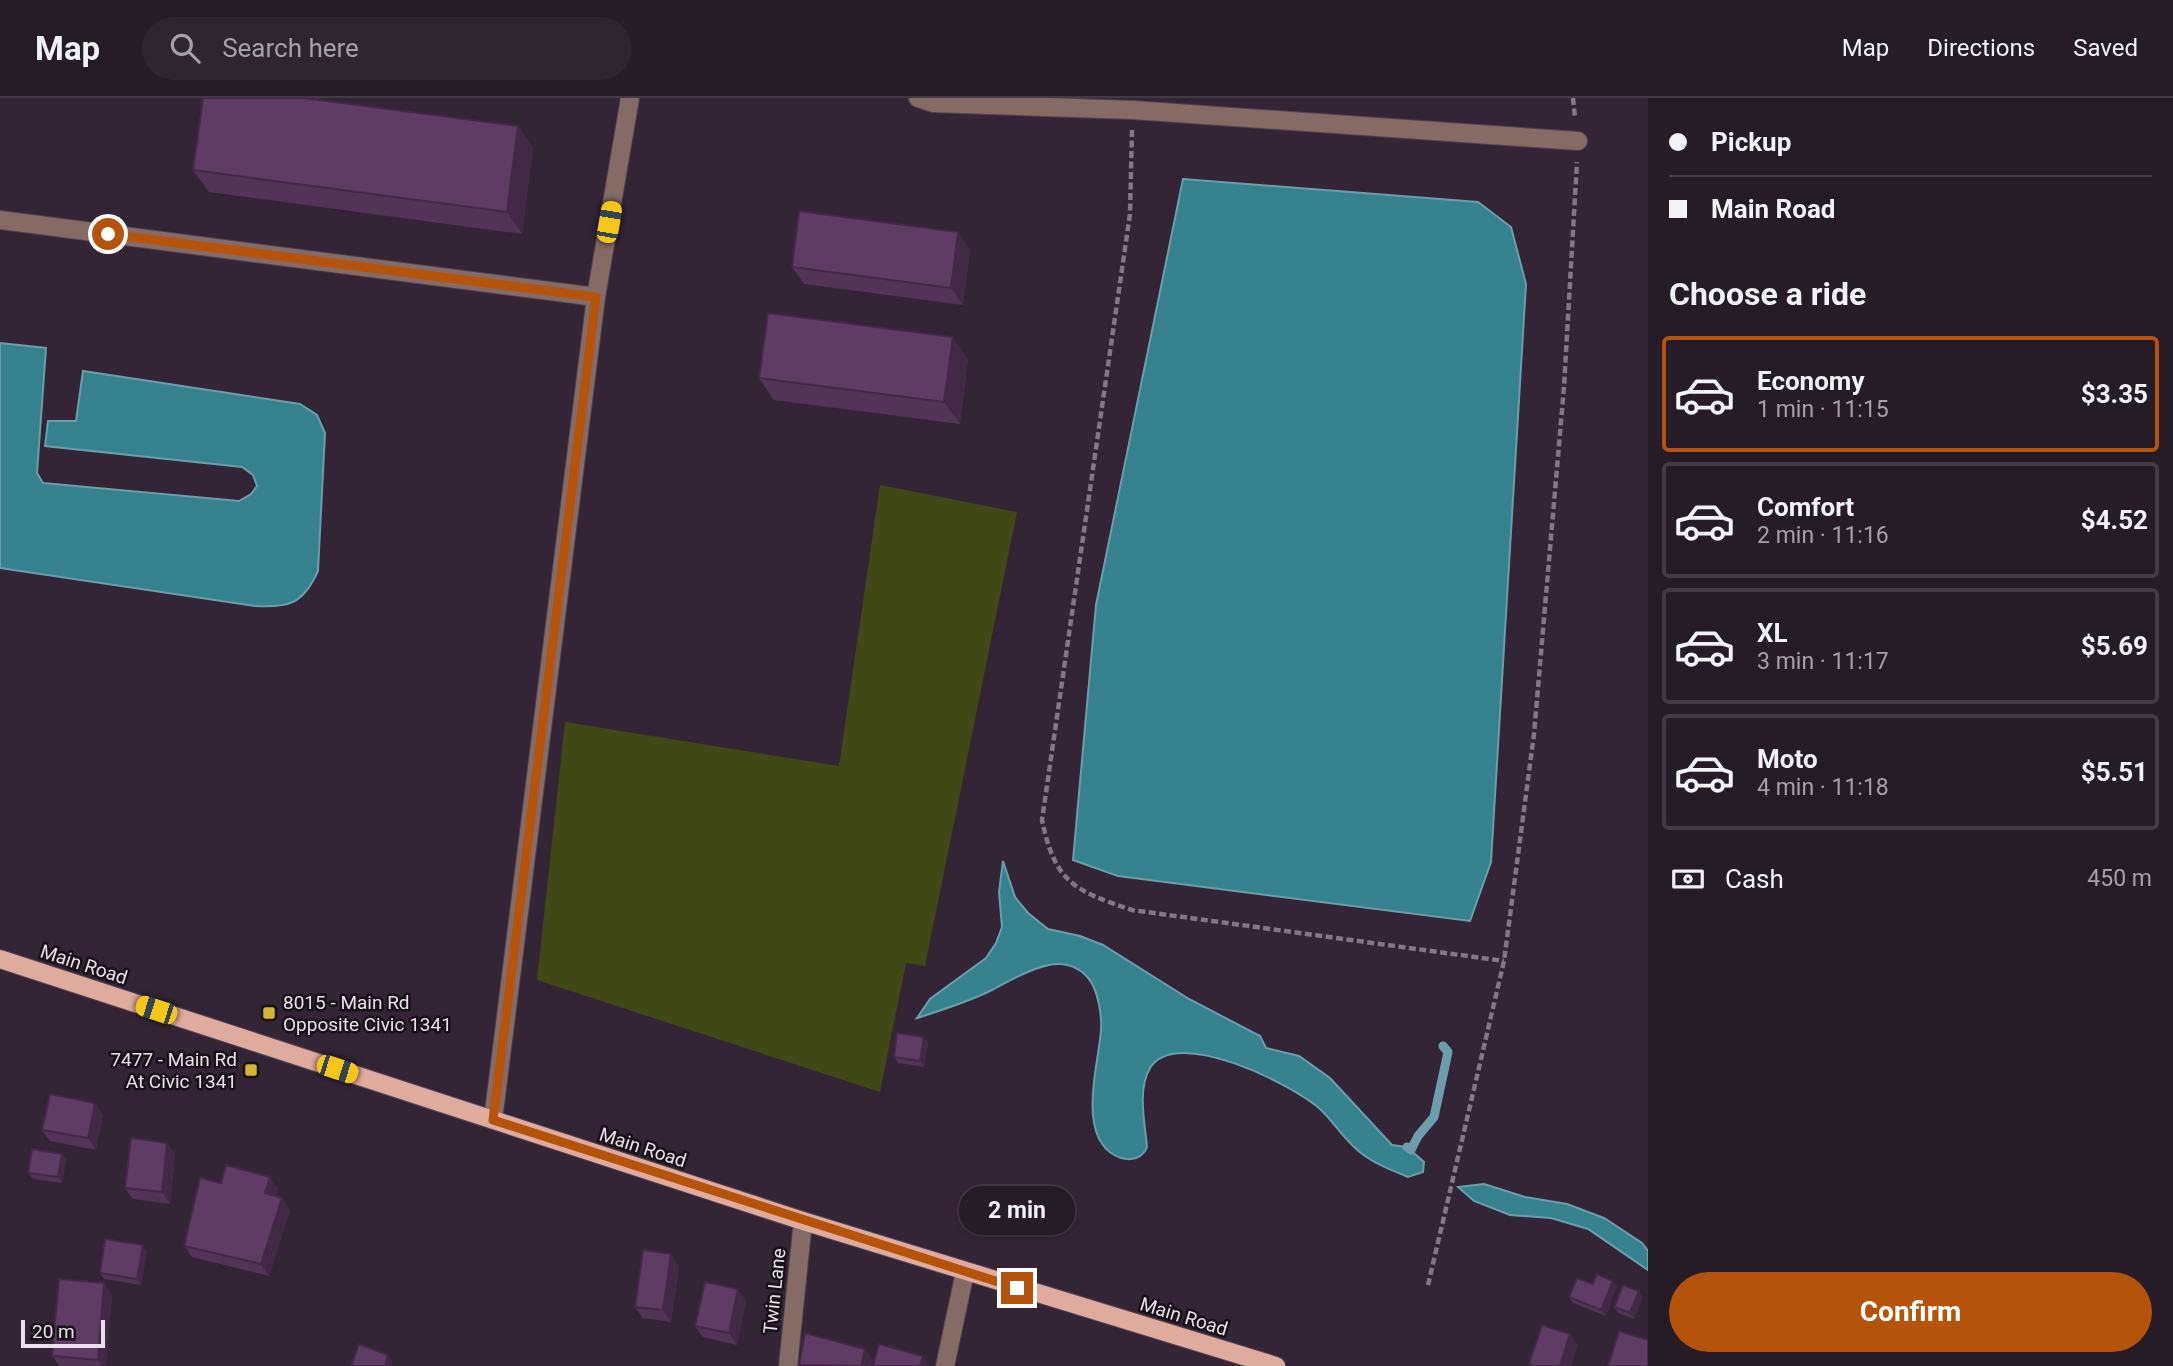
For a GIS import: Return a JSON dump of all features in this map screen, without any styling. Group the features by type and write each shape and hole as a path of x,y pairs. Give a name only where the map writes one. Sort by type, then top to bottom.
{"main road":[{"name":"Main Road","path":"0,959 803,1221 1276,1366"}],"street":[{"path":"493,1120 596,297 630,98"},
{"path":"918,98 933,103 1133,104 1578,141"},
{"path":"0,220 596,297"},
{"name":"Twin Lane","path":"788,1366 803,1221"},
{"path":"945,1366 965,1272"}],"path":[{"path":"1428,1284 1504,961 1534,734 1564,387 1578,141 1573,98"},
{"path":"1133,104 1130,214 1042,820 1048,848 1064,876 1087,895 1132,910 1504,961"}],"green space":[{"path":"880,485 1017,512 925,966 906,963 880,1092 537,980 565,722 839,766"}],"water":[{"path":"1183,179 1478,202 1511,227 1526,284 1491,862 1470,921 1118,876 1073,860 1096,605"},
{"path":"0,343 46,348 37,473 43,483 239,501 251,494 257,486 253,475 242,467 45,446 48,421 76,421 83,371 300,404 317,415 325,433 318,571 307,591 286,605 255,606 0,568"},
{"path":"1003,861 1015,897 1028,913 1048,929 1080,936 1103,945 1189,999 1260,1036 1266,1048 1299,1056 1330,1078 1392,1145 1407,1147 1424,1162 1423,1172 1408,1177 1370,1159 1352,1145 1320,1109 1286,1086 1235,1063 1184,1053 1164,1056 1150,1068 1143,1096 1147,1147 1137,1158 1121,1158 1107,1149 1098,1136 1093,1119 1094,1081 1101,1030 1097,996 1089,979 1078,969 1066,965 1041,967 955,1006 917,1018 930,999 986,958 996,943 1002,927 999,892"},
{"path":"1484,1184 1525,1197 1567,1204 1604,1218 1642,1243 1648,1251 1648,1270 1588,1229 1551,1218 1510,1215 1474,1201 1458,1187"}],"building":[{"path":"203,98 304,98 518,126 507,212 193,170"},
{"path":"799,211 958,232 951,288 792,267"},
{"path":"768,313 953,337 944,402 759,378"},
{"path":"897,1033 924,1037 920,1061 894,1057"},
{"path":"50,1094 95,1103 88,1138 42,1130"},
{"path":"131,1138 167,1143 162,1192 125,1188"},
{"path":"32,1149 62,1154 58,1177 28,1173"},
{"path":"226,1165 270,1177 265,1193 282,1198 261,1264 184,1246 200,1178 221,1183"},
{"path":"105,1239 143,1245 137,1279 100,1273"},
{"path":"643,1250 671,1254 663,1310 635,1307"},
{"path":"1597,1274 1613,1281 1601,1310 1569,1297 1577,1278 1593,1284"},
{"path":"59,1279 104,1283 98,1360 52,1356"},
{"path":"705,1282 738,1289 729,1333 695,1326"},
{"path":"1623,1285 1639,1291 1630,1313 1614,1307"},
{"path":"1542,1325 1570,1334 1560,1366 1529,1364"},
{"path":"1619,1331 1648,1340 1648,1366 1608,1366"},
{"path":"805,1333 865,1349 861,1366 799,1365"},
{"path":"359,1344 388,1355 385,1366 351,1366"},
{"path":"879,1344 923,1356 920,1366 873,1366"}],"waterway":[{"path":"1407,1147 1411,1150 1418,1136 1434,1117 1448,1052 1443,1046"}],"place":[{"name":"8015 - Main Rd Opposite Civic 1341","path":"269,1013"},
{"name":"7477 - Main Rd At Civic 1341","path":"251,1070"}],"route":[{"path":"108,234 596,297 493,1120 1017,1288"}]}
